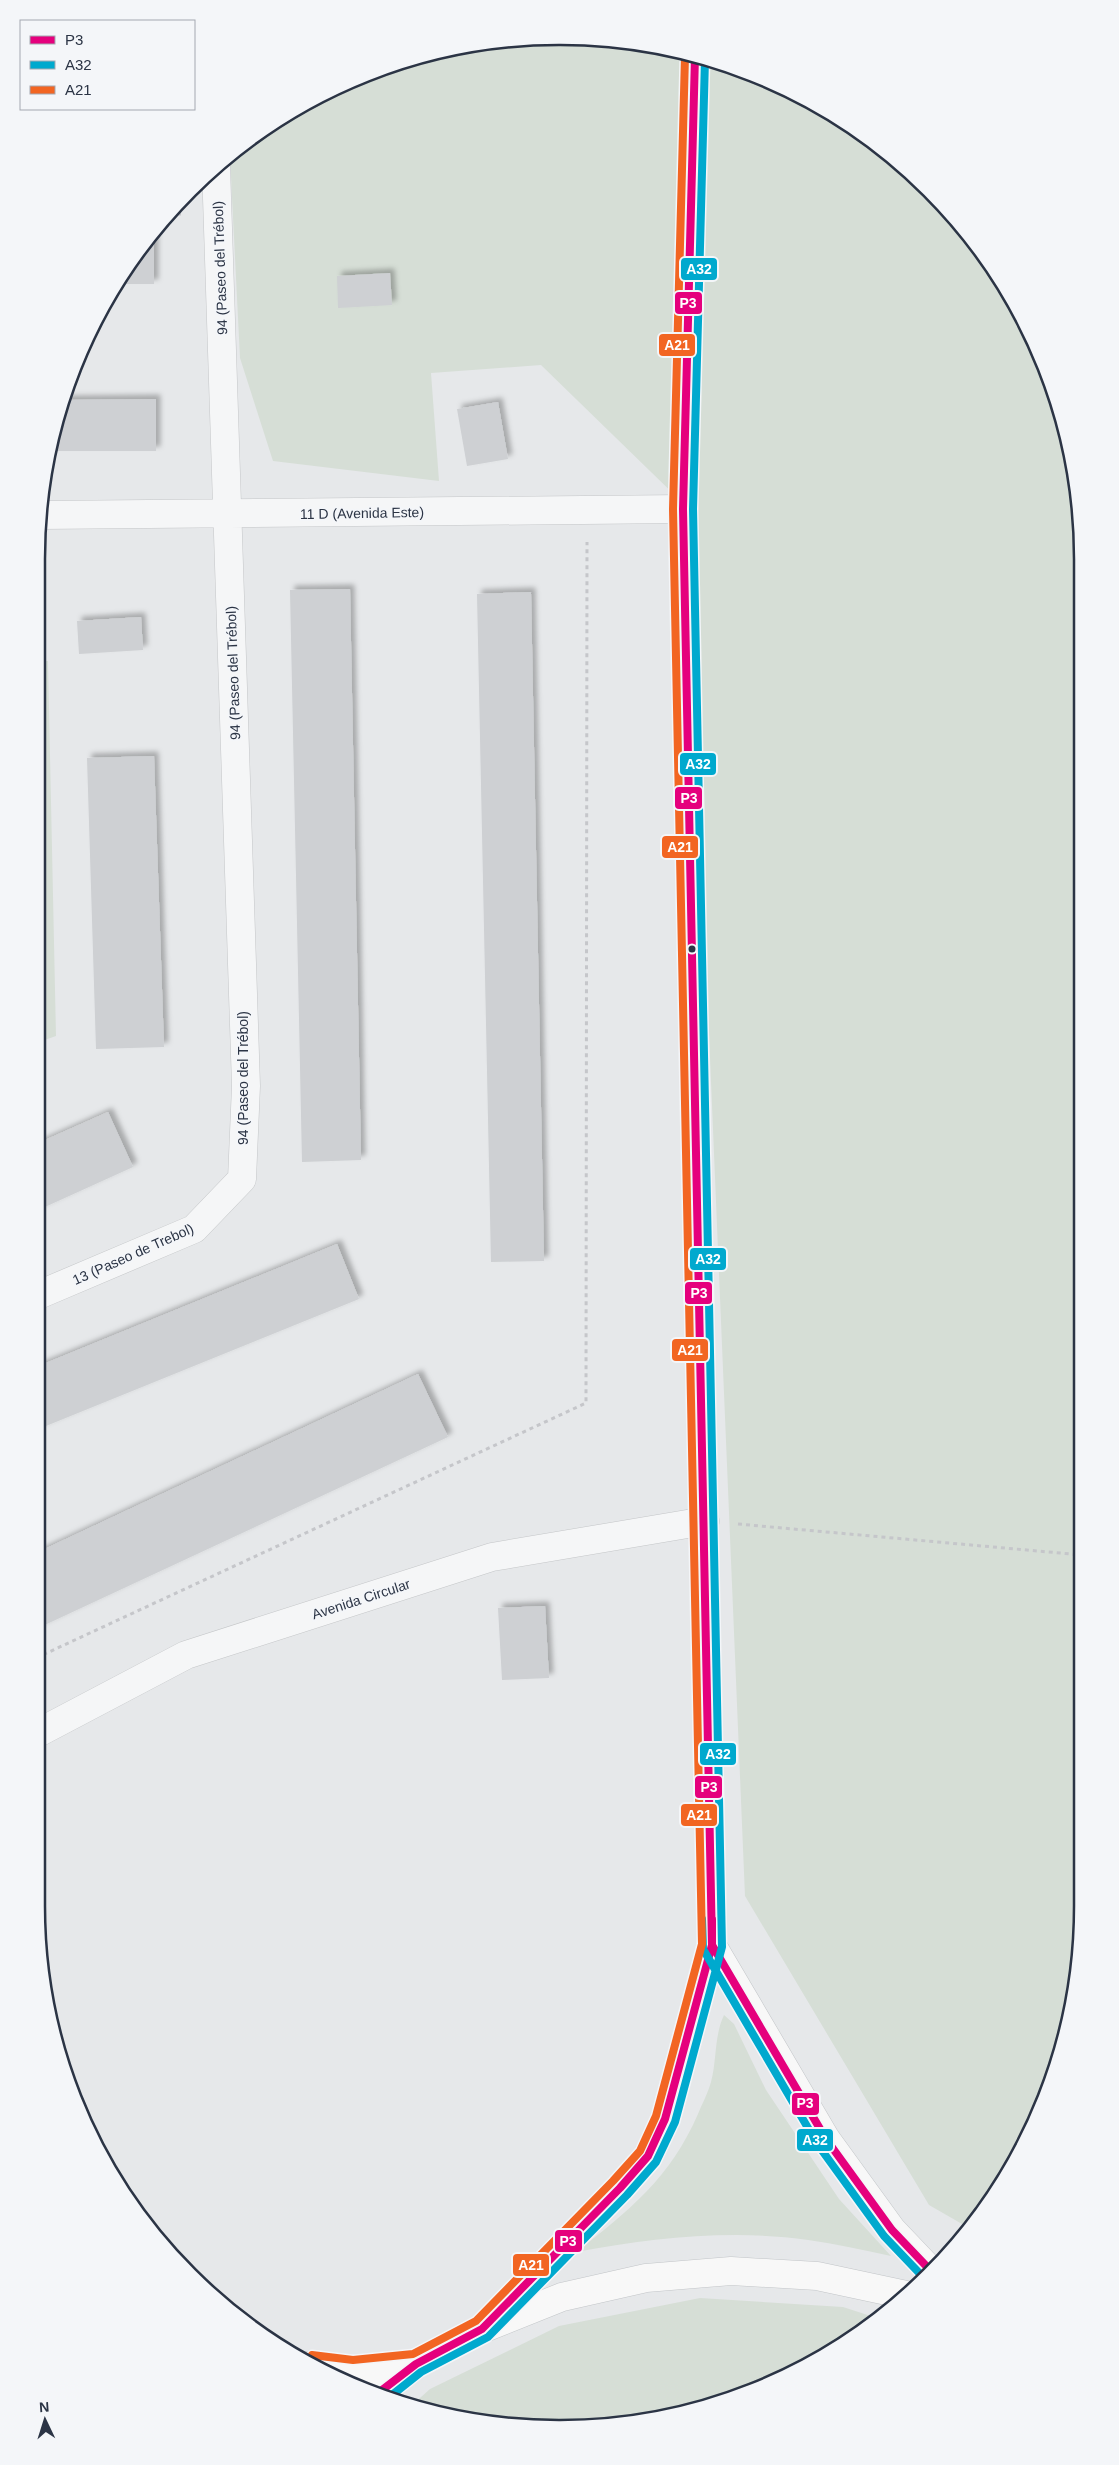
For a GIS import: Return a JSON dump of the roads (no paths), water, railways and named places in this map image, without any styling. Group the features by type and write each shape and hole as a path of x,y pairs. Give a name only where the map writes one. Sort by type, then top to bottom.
{"main road":[{"path":"482,2329 620,2188 648,2156 665,2119 712,1945 684,509 695,64"},
{"path":"712,1945 826,2140 892,2230 926,2266"},
{"path":"384,2389 416,2364 482,2329 571,2295 646,2278 731,2271 817,2276 898,2293"},
{"path":"334,2368 353,2370 416,2364"}],"street":[{"name":"94 (Paseo del Trébol)","path":"216,177 246,1086 242,1179"},
{"name":"11 D (Avenida Este)","path":"47,515 684,509"},
{"name":"13 (Paseo de Trebol)","path":"45,1292 194,1229 242,1179"},
{"name":"Avenida Circular","path":"45,1729 186,1655 492,1557 705,1521"}]}
